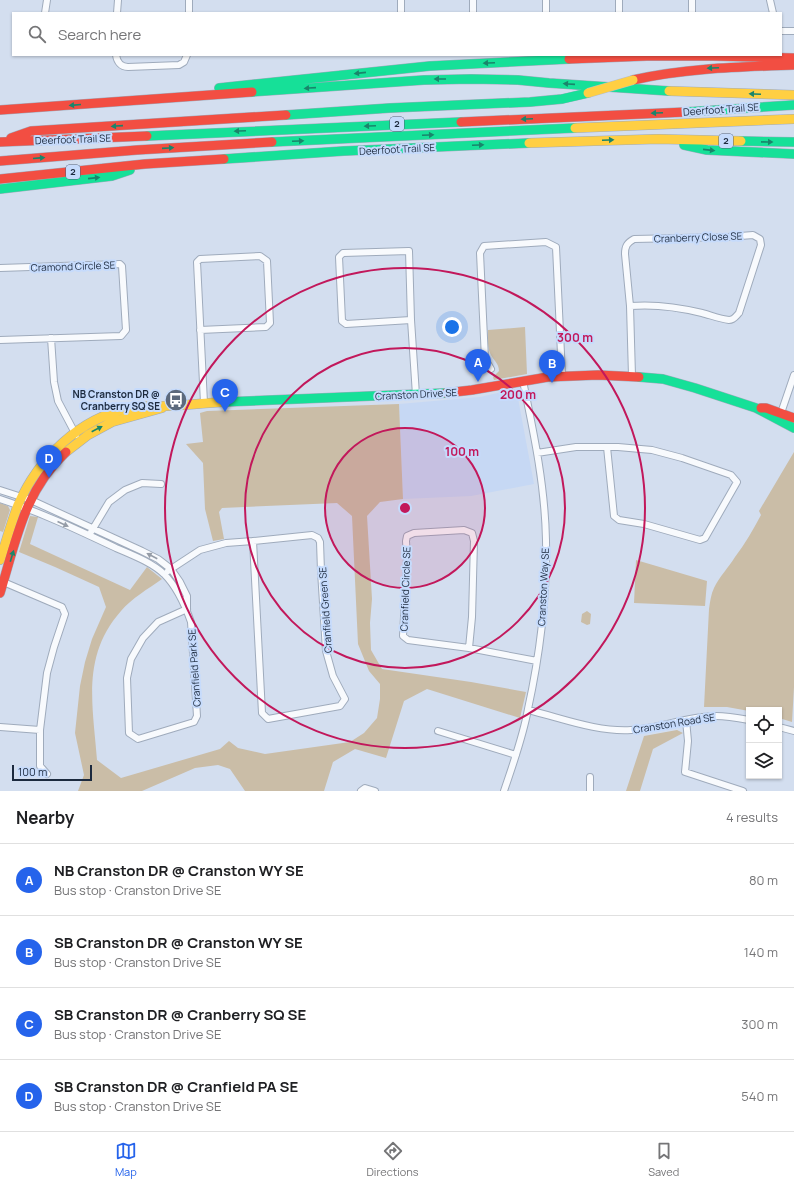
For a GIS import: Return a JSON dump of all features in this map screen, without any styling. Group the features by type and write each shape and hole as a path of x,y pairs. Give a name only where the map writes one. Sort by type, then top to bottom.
{"main road":[{"path":"128,101 136,97 144,96 430,66 647,56 794,58"},
{"path":"0,142 31,131 390,108 530,102 562,99 661,73 682,70 794,65"},
{"path":"0,110 424,80 481,79 534,81 663,90 794,95"},
{"name":"Deerfoot Trail SE","path":"0,142 700,111 794,105"},
{"path":"0,162 137,150 237,144 794,119"},
{"path":"658,140 707,150 794,154"},
{"name":"Deerfoot Trail SE","path":"0,179 145,164 542,142 658,140 794,142"},
{"path":"0,189 112,176 145,164"},
{"name":"Cranston Drive SE","path":"0,560 20,501 36,472 55,449 111,413 127,408 146,405 167,406 472,390 562,375 598,374 663,379 756,408 762,413 794,418"},
{"name":"Cranston Drive SE","path":"780,416 794,428"},
{"name":"Cranston Drive SE","path":"0,593 2,581 15,543 29,504 37,487 51,467 77,436"}],"street":[{"path":"45,12 47,0"},
{"path":"117,12 118,0"},
{"path":"188,12 189,0"},
{"path":"400,12 401,0"},
{"path":"473,0 473,12"},
{"path":"546,0 546,12"},
{"path":"619,0 619,12"},
{"path":"692,0 692,12"},
{"path":"770,0 773,12"},
{"path":"782,31 794,31"},
{"path":"116,56 122,66 128,67 179,65 184,62 187,56"},
{"name":"Cranberry Close SE","path":"630,306 640,305 670,307 700,312 730,320 735,318 739,313 761,245 760,238 753,235 634,239 628,243 625,248 630,306 632,376"},
{"path":"491,370 485,359 480,253 484,246 546,242 556,247 562,375"},
{"path":"411,320 346,324 342,321 339,257 343,253 409,251 411,320 416,394"},
{"path":"200,330 266,327 270,323 267,261 260,256 200,259 197,262 200,330 204,403"},
{"name":"Cramond Circle SE","path":"0,268 120,264 122,266 126,330 121,336 0,340"},
{"path":"51,338 54,382 58,401 77,436"},
{"path":"780,416 794,375"},
{"name":"Cranston Way SE","path":"504,791 516,755 528,710 537,661 545,587 546,540 543,503 537,453 523,381"},
{"path":"537,453 576,447 607,447 652,450 682,458 731,475 737,482 705,538 700,540 644,524 619,520 614,516 607,447"},
{"path":"89,535 109,502 125,490 142,483 161,484"},
{"path":"0,490 20,501 29,504"},
{"path":"0,499 20,501"},
{"name":"Cranfield Park SE","path":"29,504 93,528 158,560 171,569 180,582 187,596 187,608"},
{"name":"Cranfield Park SE","path":"29,504 150,564 163,574 174,586 187,608 191,622 197,716 194,722 138,739 129,733 127,678 131,659 143,638 158,622 187,608"},
{"name":"Cranfield Circle SE","path":"468,648 472,617 474,542 472,533 464,530 414,533 407,536 403,636 408,640 468,648 537,661"},
{"name":"Cranfield Green SE","path":"163,574 200,550 226,543 312,535 318,538 320,542 326,645 333,676 345,698 340,706 268,719 262,713 253,541"},
{"path":"2,581 62,607 64,614 47,673 40,730 40,766 47,774"},
{"name":"Cranston Road SE","path":"528,710 592,727 614,730 640,729 714,716 732,716 746,719"},
{"path":"686,720 688,741 684,772 743,791"},
{"path":"0,728 40,730"},
{"path":"782,728 794,731"},
{"path":"438,731 516,755"},
{"path":"590,777 590,791"},
{"path":"361,791 365,788 374,791"}],"shaded area":[{"path":"525,327 527,374 494,380 493,377 499,371 499,368 489,350 488,330"},
{"path":"511,390 517,393 534,484 471,496 403,499 399,404 480,397"},
{"path":"399,404 403,499 380,502 367,516 372,599 370,623 371,650 382,669 471,682 526,692 520,718 427,689 404,701 386,758 355,749 333,762 324,791 245,791 230,769 218,765 195,768 142,791 78,791 84,775 75,733 80,686 92,639 106,607 99,587 19,552 30,516 38,517 30,544 130,590 147,567 162,579 135,598 121,611 108,628 100,646 95,664 92,682 92,701 97,760 121,778 220,749 229,741 238,748 265,754 350,742 364,733 377,718 380,699 380,684 369,671 358,644 352,516 337,503 222,508 219,512 224,539 213,541 205,509 203,463 186,444 203,442 200,413 207,411"},
{"path":"794,452 794,687 792,722 782,719 782,707 746,707 746,710 727,707 704,707 709,609 713,590 752,531 761,515 759,511"},
{"path":"0,503 8,506 10,510 3,532 0,531"},
{"path":"636,560 707,581 705,606 634,603"},
{"path":"587,611 591,614 590,624 587,625 581,622 582,614"},
{"path":"677,730 683,733 653,749 640,791 626,791 644,736"}],"traffic: fast":[{"path":"219,88 430,66 569,59"},
{"path":"252,92 424,80 471,79 518,80 669,91"},
{"path":"286,115 390,108 530,102 562,99 588,93"},
{"path":"686,112 794,105"},
{"path":"147,136 461,122"},
{"path":"272,142 575,128"},
{"path":"741,141 794,142"},
{"path":"224,159 344,151 529,143"},
{"path":"684,145 707,150 794,154"},
{"path":"0,189 112,176 130,170"},
{"path":"639,377 663,379 756,408 794,428"},
{"path":"224,402 446,393"}],"traffic: slow":[{"path":"588,93 633,80"},
{"path":"669,91 794,95"},
{"path":"575,128 794,119"},
{"path":"529,143 658,139 741,141"},
{"path":"0,560 15,512 26,488 49,457 62,443 77,431 111,413 134,407 224,402"},
{"path":"66,452 88,435 112,422 162,408"}],"traffic: jam":[{"path":"569,59 647,56 794,58"},
{"path":"633,80 673,73 733,67 794,65"},
{"path":"0,110 252,92"},
{"path":"461,122 686,112"},
{"path":"11,138 31,131 286,115"},
{"path":"0,142 147,136"},
{"path":"0,161 137,150 272,142"},
{"path":"0,179 145,164 224,159"},
{"path":"446,393 548,377 598,375 639,377"},
{"path":"761,408 766,408 794,418"},
{"path":"0,593 17,536 31,500 40,483 66,452"}],"place":[{"name":"NB Cranston DR @ Cranston WY SE","path":"478,382"},
{"name":"SB Cranston DR @ Cranston WY SE","path":"552,383"},
{"name":"NB Cranston DR @ Cranberry SQ SE","path":"176,400"},
{"name":"SB Cranston DR @ Cranberry SQ SE","path":"225,412"},
{"name":"SB Cranston DR @ Cranfield PA SE","path":"49,478"}]}
